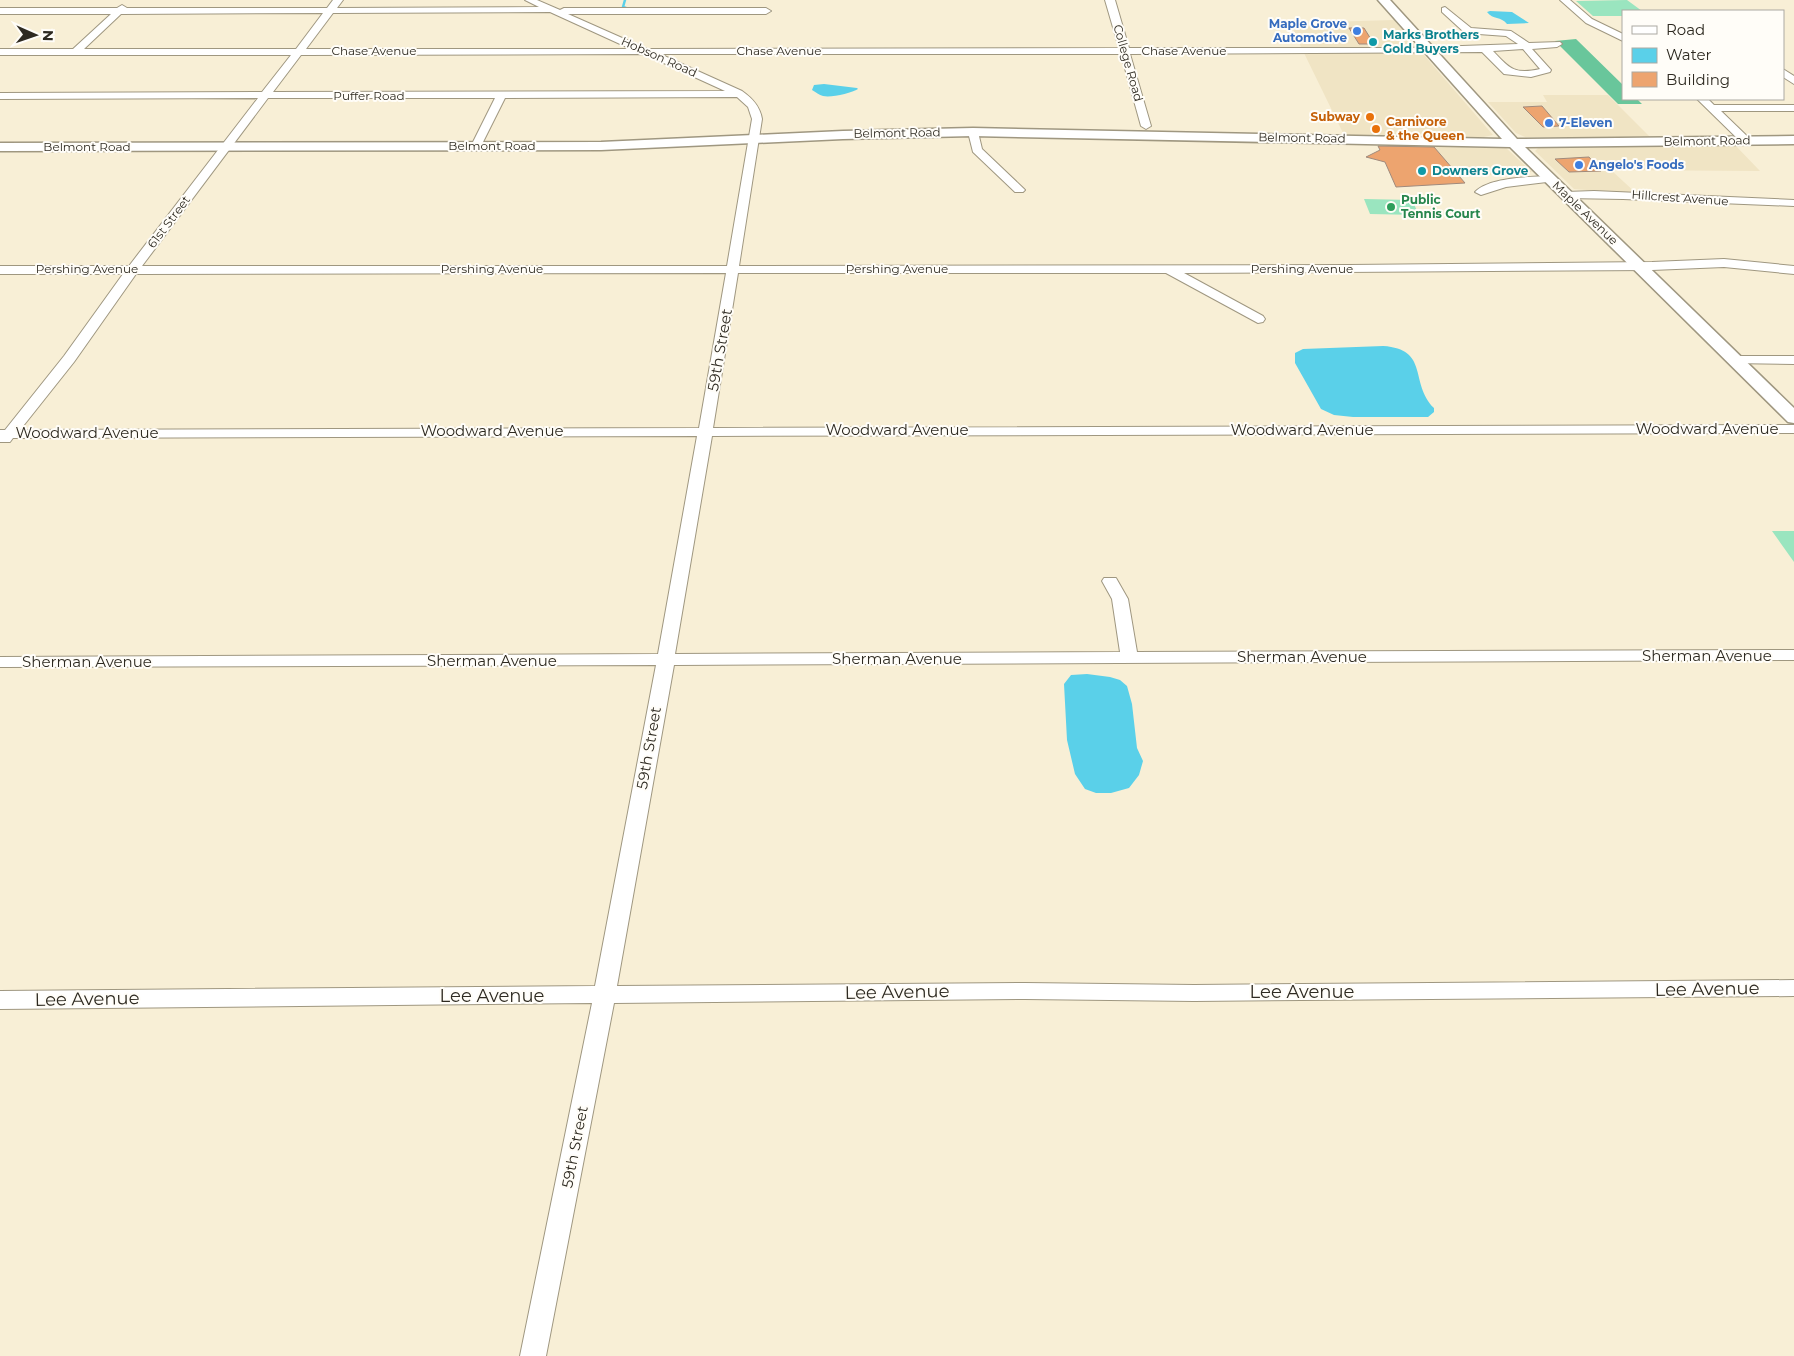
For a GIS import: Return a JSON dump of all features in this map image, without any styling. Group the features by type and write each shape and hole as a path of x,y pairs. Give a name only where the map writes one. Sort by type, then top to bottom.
{"main road":[{"name":"Maple Avenue","path":"1384,0 1514,143 1794,418"},
{"name":"Belmont Road","path":"0,147 636,145 882,133 973,132 1514,143 1794,140"}],"street":[{"path":"75,52 130,0"},
{"name":"61st Street","path":"3,437 69,359 133,269 338,0"},
{"name":"Hobson Road","path":"530,0 738,93 755,108 757,120 754,139"},
{"name":"College Road","path":"1110,0 1146,126"},
{"path":"1565,0 1589,21 1622,37"},
{"path":"0,11 553,10 770,6"},
{"path":"1445,10 1468,31 1508,33 1526,46 1546,70 1528,74 1505,71 1484,49"},
{"name":"Chase Avenue","path":"0,52 1430,51 1557,44"},
{"path":"1784,73 1794,81"},
{"name":"Puffer Road","path":"0,96 501,96 716,95 738,93"},
{"path":"476,146 501,96"},
{"path":"1703,100 1746,141"},
{"path":"1712,108 1794,108"},
{"path":"973,132 977,150 1019,190"},
{"name":"59th Street","path":"533,1356 604,995 665,660 734,269 754,139"},
{"path":"1480,192 1492,186 1510,182 1551,180"},
{"name":"Hillcrest Avenue","path":"1566,195 1604,194 1723,202 1794,203"},
{"name":"Pershing Avenue","path":"0,270 1168,270 1639,266 1739,263 1794,270"},
{"path":"1168,270 1258,318"},
{"path":"1735,360 1794,360"},
{"name":"Woodward Avenue","path":"3,437 706,430 1794,429"},
{"path":"1110,581 1120,599 1129,657"},
{"name":"Sherman Avenue","path":"0,662 1794,655"},
{"name":"Lee Avenue","path":"0,1000 1025,991 1194,993 1794,988"}],"shaded area":[{"path":"1394,20 1417,47 1302,49 1290,23"},
{"path":"1304,53 1412,53 1424,55 1493,135 1479,138 1344,135"},
{"path":"1543,95 1608,95 1650,137 1525,137 1516,133 1488,102 1547,102"},
{"path":"1432,145 1505,147 1532,172 1460,177"},
{"path":"1735,145 1760,171 1611,170 1637,194 1574,189 1535,151 1538,148 1546,147"}],"green space":[{"path":"1627,0 1641,10 1622,10 1622,16 1593,16 1576,1"},
{"path":"1576,39 1622,84 1622,100 1638,100 1642,104 1618,104 1555,41"},
{"name":"Public Tennis Court","path":"1364,199 1412,200 1419,215 1370,214"},
{"path":"1772,531 1794,531 1794,562"}],"water":[{"path":"1487,12 1512,12 1529,23 1507,24"},
{"path":"824,84 858,89 841,95 831,96 822,96 812,90 814,85"},
{"path":"1383,346 1398,348 1407,353 1413,360 1422,388 1434,408 1434,412 1428,417 1353,417 1334,415 1321,409 1295,363 1295,353 1303,349"},
{"path":"1087,674 1120,680 1127,686 1132,704 1137,748 1143,761 1139,775 1129,788 1111,793 1096,793 1085,789 1075,774 1067,740 1064,684 1071,675"}],"building":[{"path":"1349,28 1364,28 1374,44 1359,44"},
{"path":"1542,106 1559,126 1543,127 1523,107"},
{"name":"Downers Grove","path":"1378,146 1434,147 1465,183 1396,187 1385,162 1366,157 1380,150"},
{"name":"Angelo's Foods","path":"1589,157 1601,171 1569,172 1555,159"}],"waterway":[{"path":"625,0 623,7 626,8"}],"place":[{"name":"Maple Grove Automotive","path":"1357,31"},
{"name":"Marks Brothers Gold Buyers","path":"1373,42"},
{"name":"Subway","path":"1370,117"},
{"name":"7-Eleven","path":"1549,123"},
{"name":"Carnivore & the Queen","path":"1376,129"},
{"name":"Angelo's Foods","path":"1579,165"},
{"name":"Downers Grove","path":"1422,171"},
{"name":"Public Tennis Court","path":"1391,207"}]}
